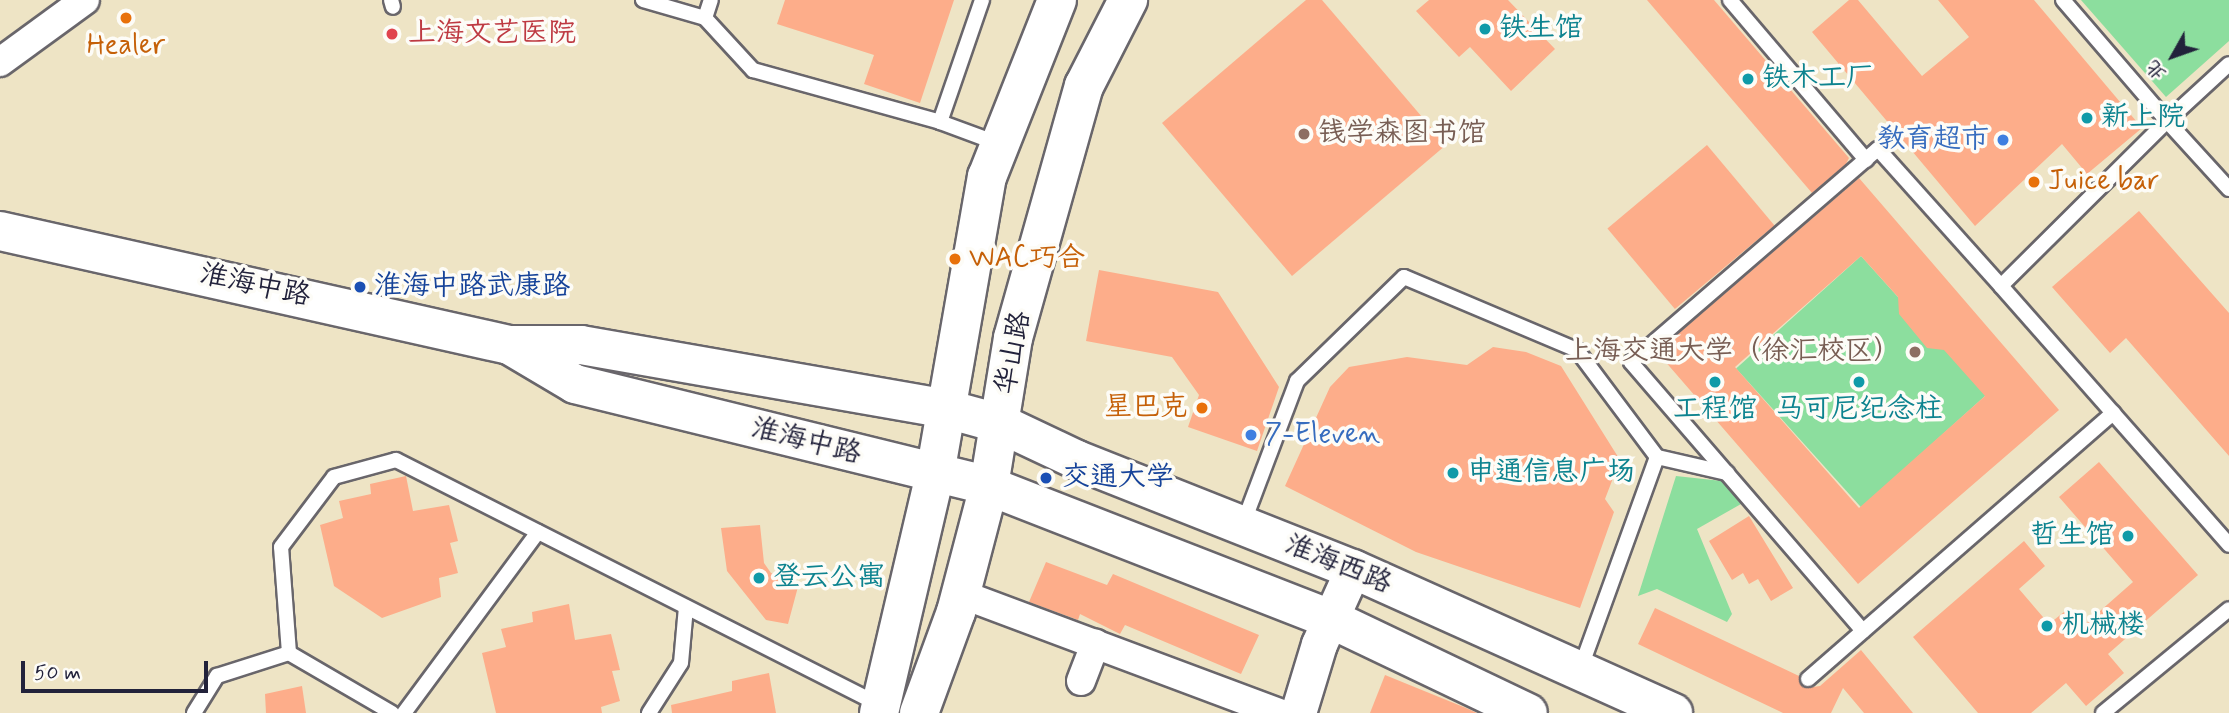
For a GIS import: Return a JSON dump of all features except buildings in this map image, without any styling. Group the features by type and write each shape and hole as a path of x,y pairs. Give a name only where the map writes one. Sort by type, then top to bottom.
{"main road":[{"name":"华山路","path":"881,709 935,474 987,177 997,143 1057,0"},
{"name":"华山路","path":"919,713 961,594 989,486 1013,338 1084,86 1128,0"},
{"name":"淮海中路","path":"0,231 509,345 581,345 947,409 1001,424"},
{"name":"淮海中路","path":"509,345 575,384 989,486"},
{"name":"淮海西路","path":"1001,424 1077,460 1353,569 1673,713"},
{"name":"淮海西路","path":"989,486 1331,619 1528,713"}],"street":[{"path":"0,62 85,0"},
{"path":"1298,713 1331,619 1353,569"},
{"path":"961,594 1280,713"},
{"path":"1082,681 1095,644"}],"lane":[{"path":"643,0 705,18 753,70 940,122 997,143"},
{"path":"705,18 710,0"},
{"path":"940,122 982,0"},
{"path":"1730,0 1866,160"},
{"path":"2063,0 2229,189"},
{"path":"2001,285 2167,121 2229,64"},
{"path":"1863,631 1631,362 1878,149 2229,545"},
{"path":"1243,526 1297,382 1404,277 1577,350 1657,457 1727,473"},
{"path":"1808,679 2113,413"},
{"path":"1580,670 1657,457"},
{"path":"289,653 281,547 334,477 396,460 881,709"},
{"path":"404,713 538,532"},
{"path":"649,713 681,663 686,607"},
{"path":"2103,713 2229,609"},
{"path":"194,713 217,676 289,653 392,713"}],"green space":[{"path":"2081,0 2229,0 2229,41 2166,97"},
{"path":"1861,256 1986,395 1861,507 1736,368"},
{"path":"1676,476 1722,481 1741,504 1697,529 1732,614 1727,622 1657,589 1638,596"}],"place":[{"name":"Healer","path":"126,18"},
{"name":"铁生馆","path":"1485,29"},
{"name":"上海文艺医院","path":"392,34"},
{"name":"铁木工厂","path":"1748,79"},
{"name":"新上院","path":"2087,118"},
{"name":"钱学森图书馆","path":"1304,134"},
{"name":"教育超市","path":"2003,140"},
{"name":"Juice bar","path":"2034,182"},
{"name":"WAC巧合","path":"955,259"},
{"name":"淮海中路武康路","path":"360,287"},
{"name":"上海交通大学（徐汇校区）","path":"1915,352"},
{"name":"工程馆","path":"1715,382"},
{"name":"马可尼纪念柱","path":"1859,382"},
{"name":"星巴克","path":"1202,408"},
{"name":"7-Eleven","path":"1251,435"},
{"name":"申通信息广场","path":"1453,473"},
{"name":"交通大学","path":"1046,478"},
{"name":"哲生馆","path":"2128,536"},
{"name":"登云公寓","path":"759,578"},
{"name":"机械楼","path":"2047,626"}]}
